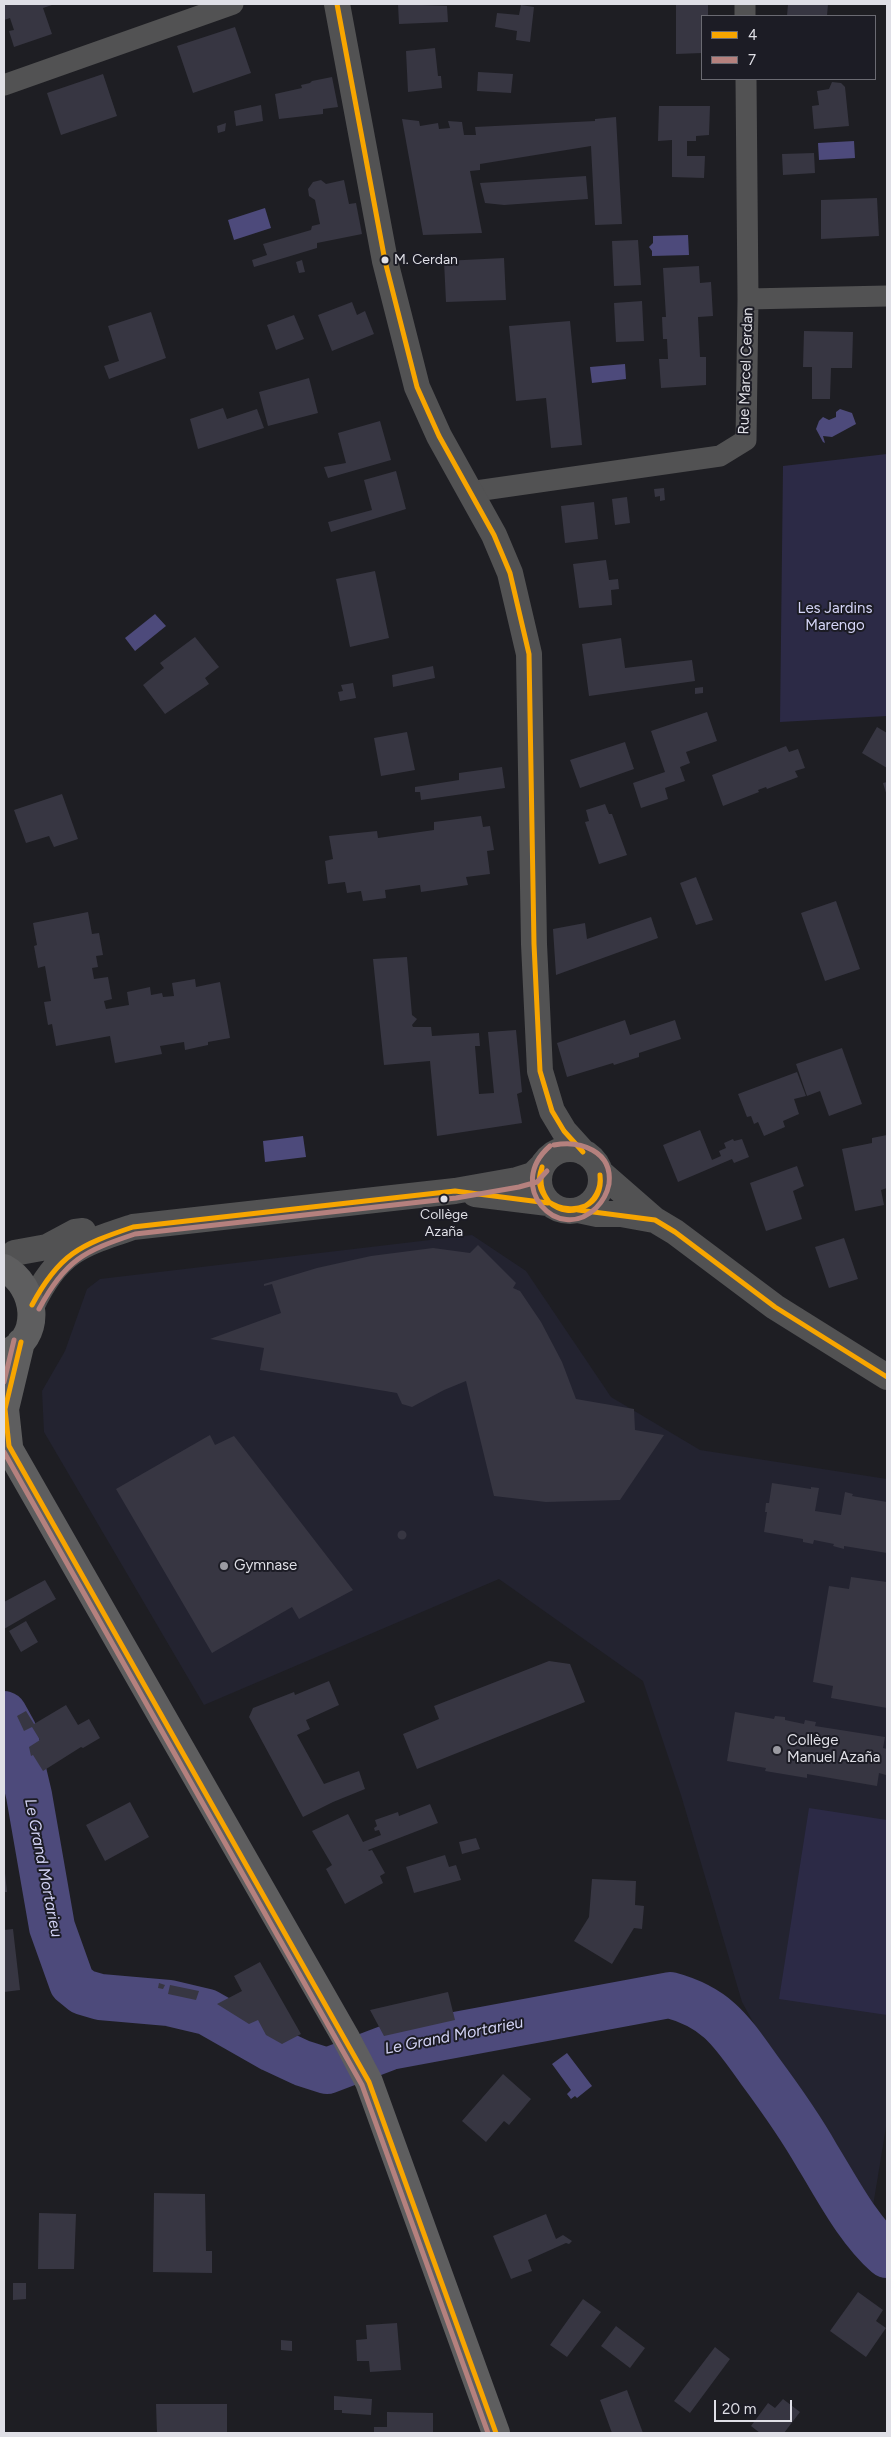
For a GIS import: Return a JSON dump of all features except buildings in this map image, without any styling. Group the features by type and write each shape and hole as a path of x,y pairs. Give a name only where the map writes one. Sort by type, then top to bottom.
{"main road":[{"path":"4,1268 22,1281 32,1305 31,1321 12,1348 5,1409 6,1443 346,2038 369,2082 496,2433"}],"street":[{"path":"4,85 233,4"},
{"path":"337,4 385,261 416,387 438,436 494,535 510,573 529,654 534,944 540,1062 552,1111 551,1148 545,1162 539,1186 548,1203"},
{"name":"Rue Marcel Cerdan","path":"469,492 720,456 746,440 748,299 746,80"},
{"path":"748,299 887,296"},
{"path":"552,1111 564,1131 590,1157 600,1172 655,1220 675,1232 775,1307 887,1377"},
{"path":"32,1305 43,1282 57,1263 86,1243 133,1227 455,1190 525,1178 533,1175 545,1162 564,1150 583,1152"},
{"path":"578,1210 594,1200 601,1181 600,1172"},
{"path":"455,1190 548,1203 558,1209 578,1210 597,1214 621,1214 655,1220"},
{"path":"4,1264 14,1253 47,1246 75,1232 114,1224 133,1227"}],"shaded area":[{"path":"854,141 855,158 819,160 818,143"},
{"path":"265,208 271,228 234,240 228,220"},
{"path":"688,235 689,255 652,256 652,251 649,247 653,243 653,236"},
{"path":"625,364 626,379 592,383 590,367"},
{"path":"840,409 852,413 856,424 832,437 823,436 825,443 816,429 819,421 823,417 829,420 836,417 836,412"},
{"path":"155,614 166,626 135,651 125,638"},
{"path":"303,1136 306,1157 265,1162 263,1141"},
{"name":"Collège Manuel Azaña","path":"472,1235 526,1271 611,1397 700,1450 887,1479 887,2121 872,2212 795,2098 742,2002 681,1795 643,1681 499,1579 204,1705 44,1432 42,1391 65,1351 87,1289 100,1279"},
{"path":"567,2053 592,2086 577,2098 575,2096 571,2099 567,2094 571,2090 552,2064"}],"green space":[{"name":"Les Jardins Marengo","path":"887,454 887,716 780,722 783,466"},
{"path":"809,1808 887,1820 887,2015 779,1999"}],"waterway":[{"name":"Le Grand Mortarieu","path":"4,1714 14,1732 29,1795 52,1927 72,1983 83,1992 100,1997 169,2003 207,2012 272,2049 302,2063 327,2071 390,2047 670,1995 686,2000 712,2014 741,2044 797,2123 857,2221 887,2255"}],"transit line":[{"name":"4","path":"337,4 385,261 417,387 439,436 494,535 510,573 529,654 534,944 540,1071 552,1111 564,1131 583,1152"},
{"name":"7","path":"550,1146 537,1162 532,1178 534,1193 542,1206 553,1215 566,1220 581,1218 596,1208 606,1194 609,1184 609,1173 606,1163 593,1150 584,1146 574,1144 554,1145"},
{"name":"4","path":"542,1167 541,1185 549,1202"},
{"name":"4","path":"542,1167 540,1185 549,1202"},
{"name":"7","path":"39,1309 48,1292 67,1268 89,1252 135,1234 456,1198 537,1182 547,1171"},
{"name":"4","path":"549,1202 568,1209 585,1206 592,1202 597,1195 600,1186 600,1175"},
{"name":"4","path":"549,1202 558,1208 567,1210 576,1210 584,1207 591,1202 596,1194 600,1185 600,1175"},
{"name":"4","path":"32,1305 52,1274 73,1254 85,1246 133,1227 455,1191 548,1203"},
{"name":"4","path":"578,1210 655,1220 675,1232 775,1307 887,1377"},
{"name":"7","path":"4,1382 14,1340"},
{"name":"4","path":"21,1342 5,1409 9,1446 369,2082 496,2433"},
{"name":"7","path":"4,1452 362,2085 488,2433"}],"place":[{"name":"M. Cerdan","path":"385,260"},
{"name":"Collège Azaña","path":"444,1199"},
{"name":"Gymnase","path":"224,1566"},
{"name":"Collège Manuel Azaña","path":"777,1750"}]}
